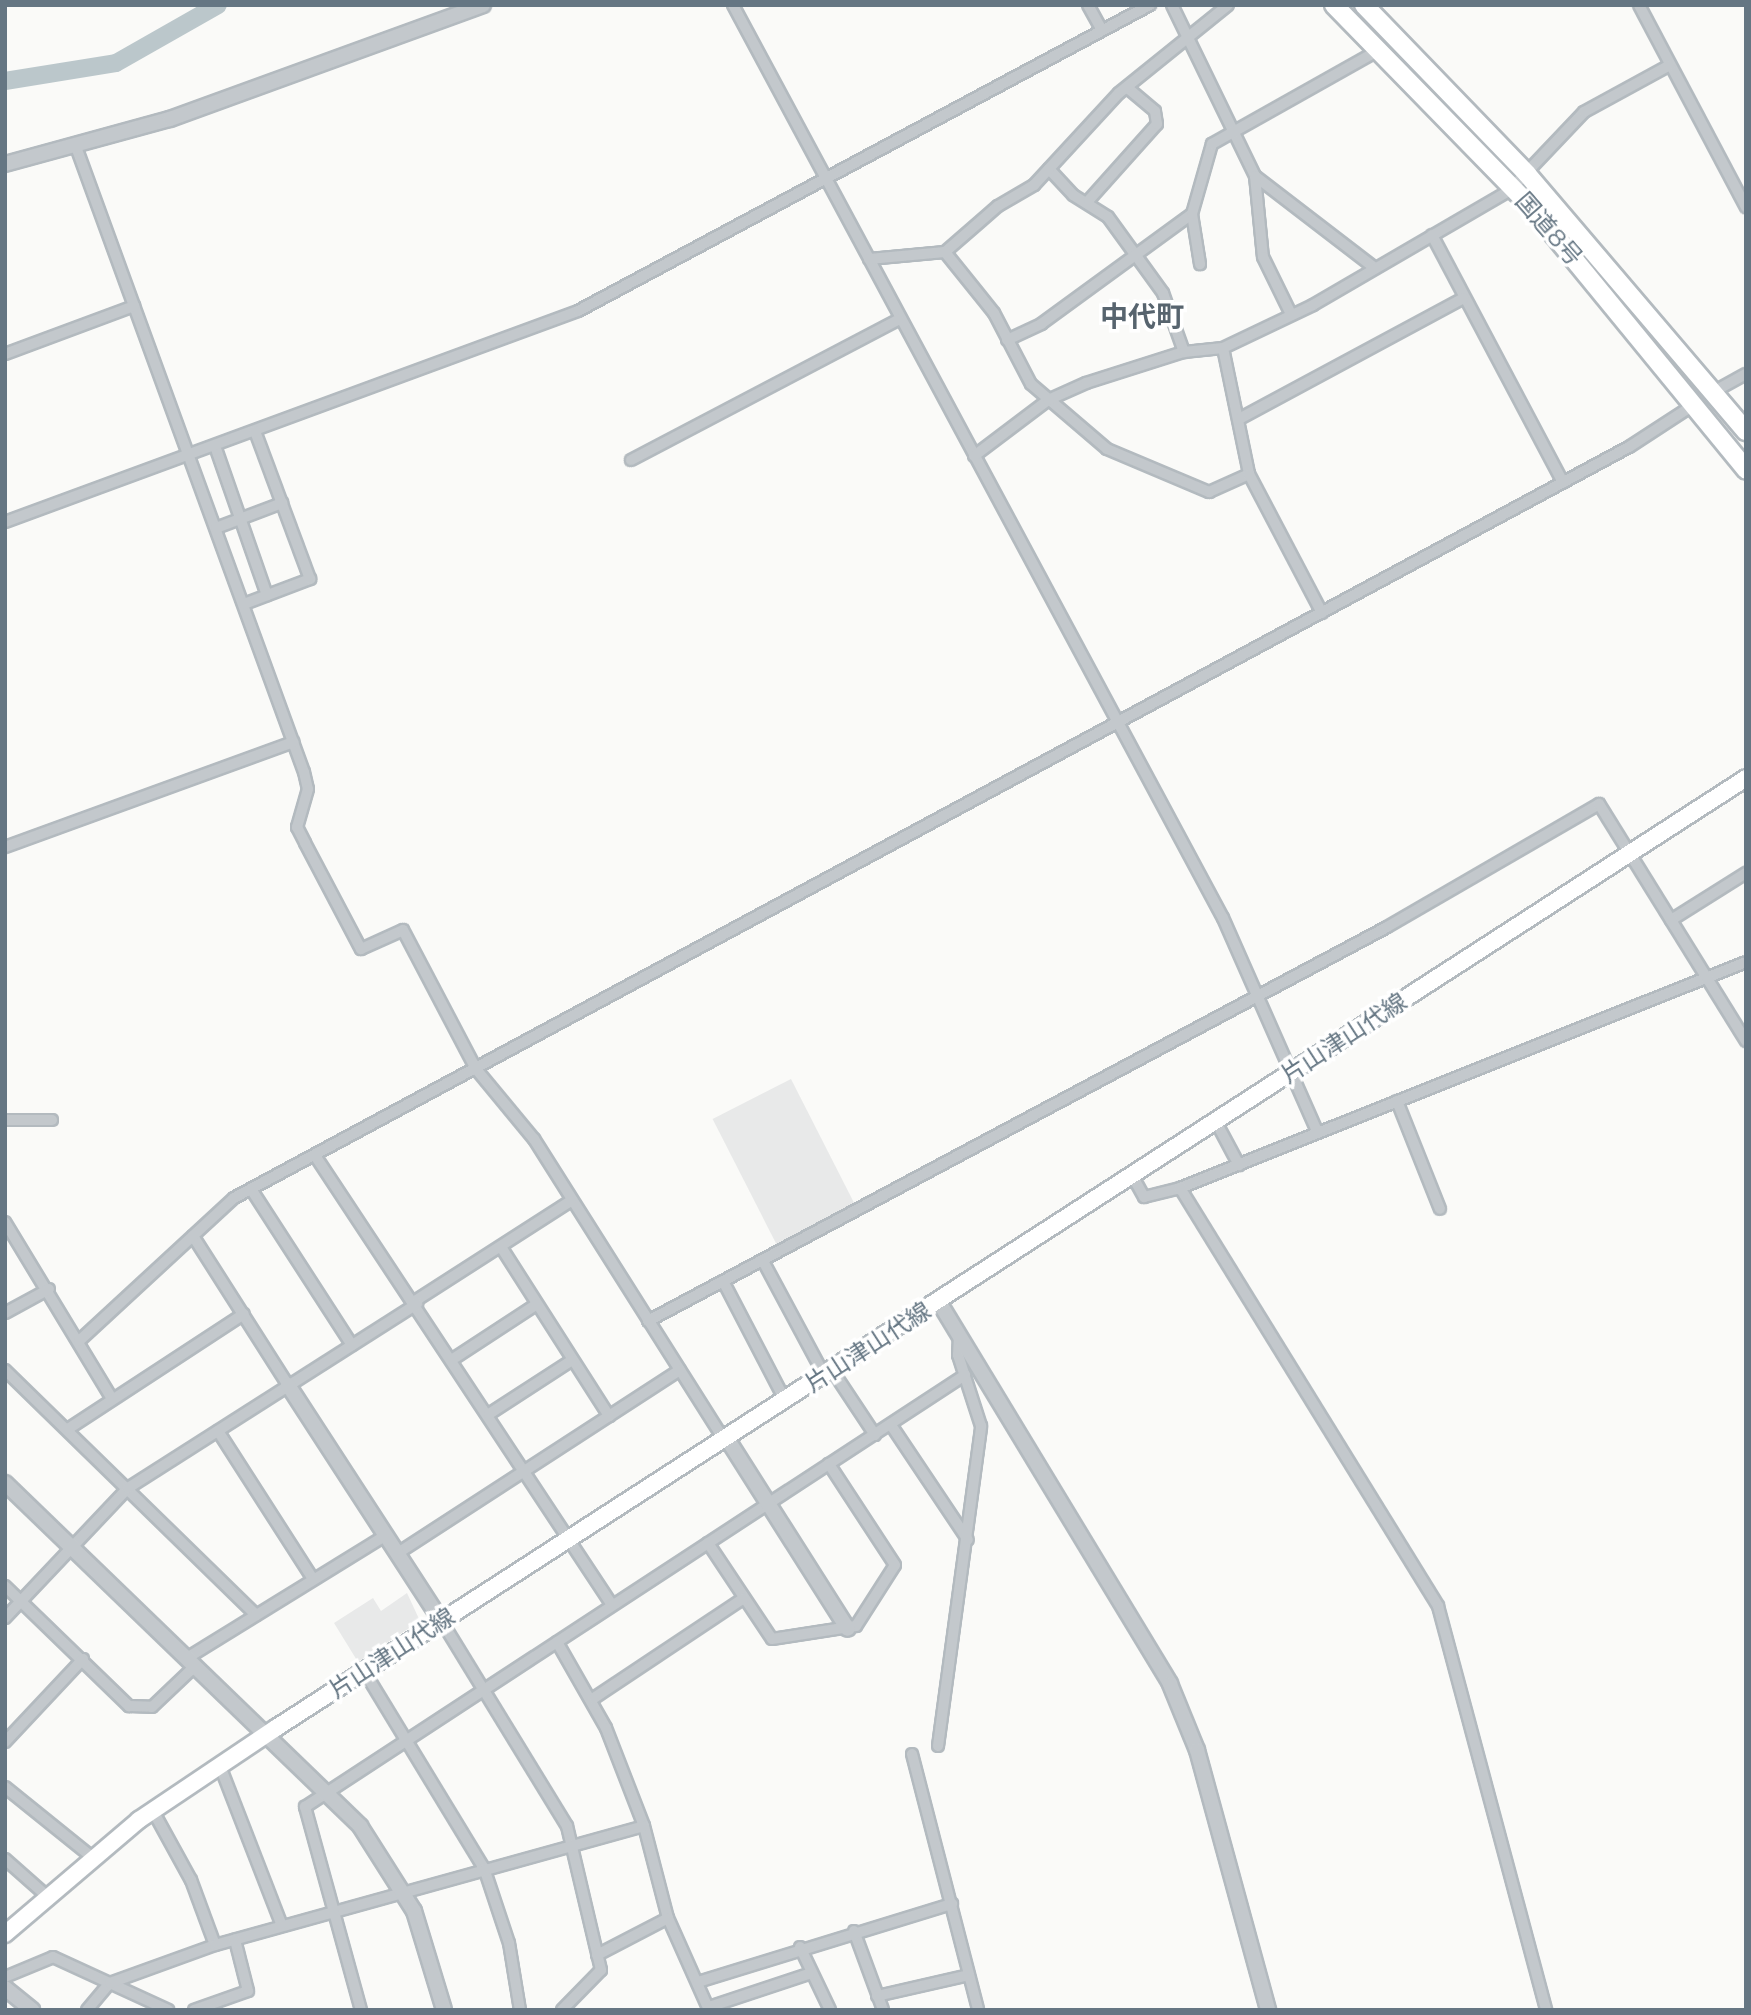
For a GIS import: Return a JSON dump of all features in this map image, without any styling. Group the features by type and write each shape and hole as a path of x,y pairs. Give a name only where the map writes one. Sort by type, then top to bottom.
{"highway":[{"name":"国道8号","path":"1334,5 1513,188 1746,468"},
{"name":"国道8号","path":"1364,5 1527,174 1715,391 1746,431"}],"main road":[{"name":"片山津山代線","path":"6,1931 153,1811 268,1733 1133,1177 1746,778"}],"street":[{"path":"5,164 170,119 483,5"},
{"path":"733,5 1261,993 1318,1133"},
{"path":"1088,5 1102,30"},
{"path":"5,522 578,312 1150,5"},
{"path":"1172,5 1255,176 1263,257 1290,312"},
{"path":"869,259 944,252 1049,169 1129,89 1228,5"},
{"path":"1639,5 1746,207"},
{"path":"1200,264 1192,214 1209,150 1379,50"},
{"path":"974,456 1048,400 1184,352 1223,348 1375,268 1513,188 1584,113 1671,65"},
{"path":"1089,200 1157,124 1155,111 1129,89"},
{"path":"75,144 293,741 308,789 297,827 361,949 402,930 476,1069 534,1139 648,1321 848,1629"},
{"path":"1049,169 1073,195 1089,200 1137,257 1175,316 1184,352"},
{"path":"1255,176 1375,268"},
{"path":"1007,340 1137,257 1192,214"},
{"path":"1432,235 1563,482"},
{"path":"944,252 994,313 1025,376 1048,400 1107,449 1209,492 1249,474"},
{"path":"1239,419 1464,298"},
{"path":"5,354 134,306"},
{"path":"631,460 899,319"},
{"path":"1223,348 1249,474 1322,613"},
{"path":"1715,391 1746,374"},
{"path":"79,1341 193,1236 251,1189 316,1157 1563,482 1695,404"},
{"path":"244,604 310,579 255,431"},
{"path":"215,446 267,595"},
{"path":"216,528 282,503"},
{"path":"5,847 293,741"},
{"path":"648,1321 1261,993 1599,804 1746,1041"},
{"path":"1671,920 1746,873"},
{"path":"1133,1177 1144,1197 1180,1188 1746,962"},
{"path":"1397,1101 1440,1209"},
{"path":"5,1120 52,1120"},
{"path":"1216,1122 1239,1165"},
{"path":"316,1157 416,1303 612,1605"},
{"path":"1180,1188 1438,1606 1546,2010"},
{"path":"251,1189 352,1345"},
{"path":"5,1618 128,1488 352,1345 571,1200"},
{"path":"5,1222 49,1289 112,1399"},
{"path":"193,1236 554,1799 573,1844 597,1955 598,1978 562,2010"},
{"path":"501,1247 610,1416"},
{"path":"762,1261 828,1372 875,1435"},
{"path":"723,1281 785,1400"},
{"path":"5,1313 49,1289"},
{"path":"939,1302 997,1392 1170,1684 1196,1750 1268,2010"},
{"path":"453,1359 537,1304"},
{"path":"68,1429 244,1314"},
{"path":"938,1746 968,1540 981,1426 965,1375 959,1334"},
{"path":"489,1414 572,1360"},
{"path":"5,1370 257,1615"},
{"path":"398,1553 680,1370"},
{"path":"361,2010 336,1908 305,1807 965,1375"},
{"path":"975,1402 997,1392"},
{"path":"891,1424 968,1540"},
{"path":"218,1431 313,1579"},
{"path":"708,1543 776,1640 848,1629 886,1586 895,1565 829,1464"},
{"path":"5,1483 328,1793 404,1889 444,2010"},
{"path":"5,1586 138,1709 161,1701 191,1662 257,1615 386,1535"},
{"path":"594,1698 744,1598"},
{"path":"557,1642 594,1698 644,1826 668,1917 709,2008 811,1973"},
{"path":"5,1742 83,1659"},
{"path":"364,1671 484,1868 509,1943 520,2010"},
{"path":"912,1754 978,2010"},
{"path":"220,1766 282,1923"},
{"path":"5,1787 93,1858"},
{"path":"153,1811 191,1880 215,1945"},
{"path":"87,2010 110,1983 215,1945 404,1889 644,1826"},
{"path":"5,1859 48,1897"},
{"path":"698,1982 800,1947 952,1904"},
{"path":"597,1955 668,1917"},
{"path":"854,1931 883,2010"},
{"path":"194,2010 248,1991 235,1940"},
{"path":"800,1947 830,2010"},
{"path":"5,1977 48,1956 168,2010"},
{"path":"877,1996 969,1975"},
{"path":"5,1988 32,2010"}],"shaded area":[{"path":"791,1079 856,1206 778,1246 713,1119"},
{"path":"407,1593 420,1621 358,1662 334,1623 373,1598 381,1611"}],"waterway":[{"path":"5,81 116,63 218,5"}],"district":[{"name":"中代町","path":"1142,316"}]}
